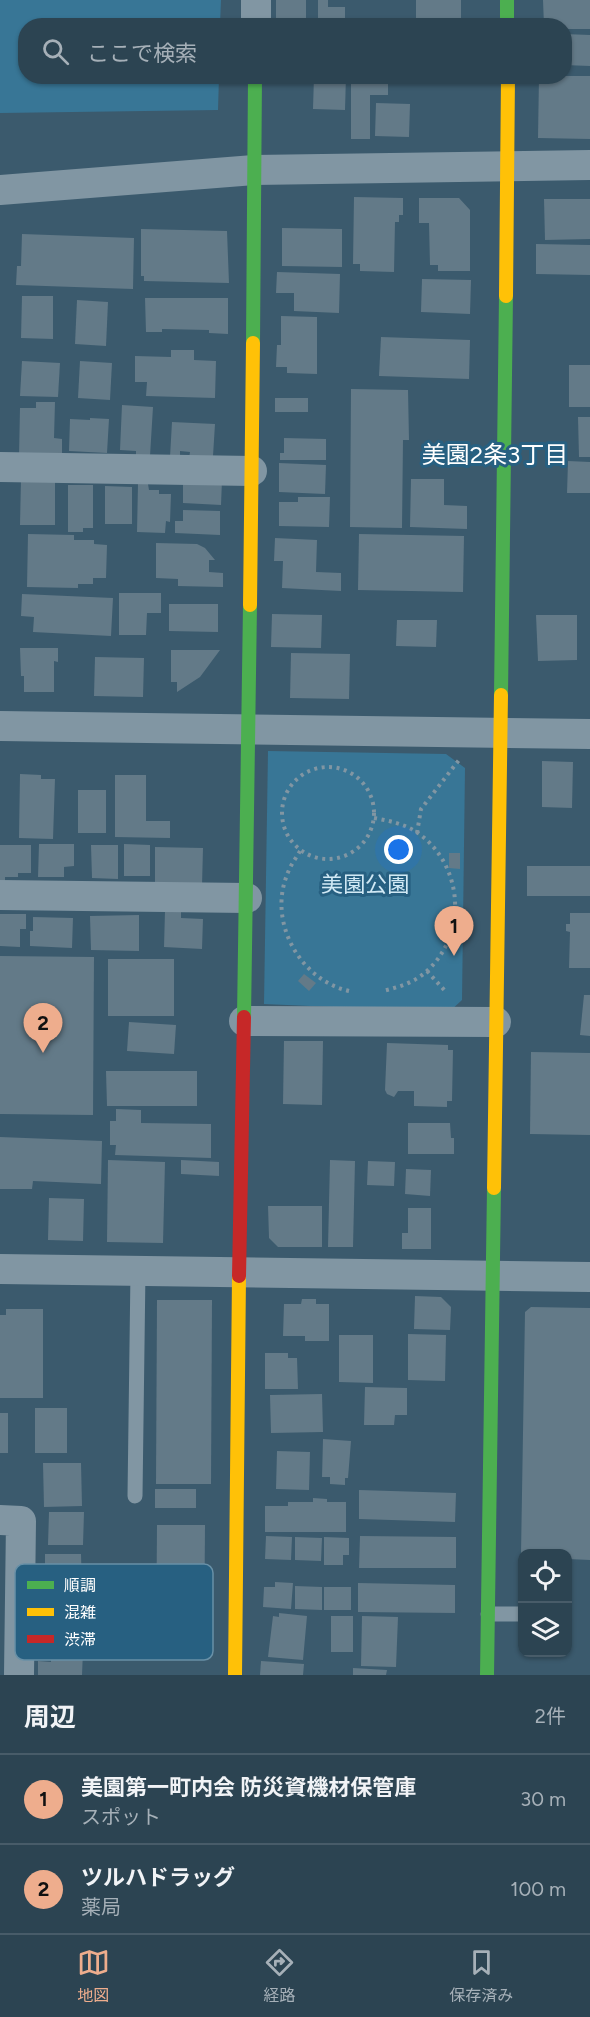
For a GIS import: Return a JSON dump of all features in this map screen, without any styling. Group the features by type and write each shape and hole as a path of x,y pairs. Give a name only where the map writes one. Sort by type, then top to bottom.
{"street":[{"path":"256,0 256,18"},
{"path":"507,0 507,18"},
{"path":"236,1675 255,84"},
{"path":"488,1675 508,84"},
{"path":"0,190 254,170 590,165"},
{"path":"0,467 252,471"},
{"path":"0,726 590,734"},
{"path":"0,895 247,898"},
{"path":"244,1021 496,1022"},
{"path":"0,1269 590,1276"},
{"path":"0,1520 21,1521 20,1564"},
{"path":"19,1660 19,1675"}],"lane":[{"path":"135,1496 138,1269"},
{"path":"488,1614 518,1614"}],"path":[{"path":"417,833 421,809 462,756"},
{"path":"330,766 344,769 357,776 367,787 373,801 375,818 367,839 348,855 336,859 324,859 300,850 290,840 284,827 282,812 284,798 291,785 302,774 315,768 330,766"},
{"path":"375,818 397,823 417,833 435,848 447,867 454,888 456,911 452,933 442,954 427,971 403,987 375,993"},
{"path":"300,850 286,876 281,904 285,933 299,958 320,978 346,990 356,991"}],"green space":[{"path":"0,0 221,0 220,18 18,18 18,84 219,84 218,110 0,113"},
{"name":"美園公園","path":"268,751 446,754 465,768 462,1000 449,1012 264,1004"}],"building":[{"path":"276,0 306,0 306,18 276,18"},
{"path":"318,0 328,0 328,7 345,7 345,18 318,18"},
{"path":"416,0 461,0 461,18 416,18"},
{"path":"543,0 590,0 590,29 572,29 572,18 544,18"},
{"path":"572,34 590,35 590,66 572,65"},
{"path":"572,76 590,76 590,139 538,138 539,84 572,84"},
{"path":"314,84 346,84 345,110 313,109"},
{"path":"351,84 388,84 388,95 370,95 370,139 351,139"},
{"path":"376,103 410,104 409,137 375,136"},
{"path":"354,197 403,198 403,215 399,215 399,222 395,222 394,272 360,271 360,264 353,264"},
{"path":"419,198 459,198 470,210 470,271 438,271 438,265 430,265 429,223 419,223"},
{"path":"544,199 590,199 590,239 545,240"},
{"path":"282,228 342,229 342,267 282,266"},
{"path":"141,229 227,231 229,283 144,281 144,276 141,276"},
{"path":"22,234 134,238 133,289 16,285 17,266 21,266"},
{"path":"536,244 590,245 590,275 536,274"},
{"path":"277,272 340,274 339,313 294,311 294,293 276,293"},
{"path":"422,279 471,280 470,314 421,312"},
{"path":"22,296 53,296 53,339 21,338"},
{"path":"145,298 228,298 228,334 209,333 209,330 162,329 162,332 146,332"},
{"path":"77,300 108,302 106,346 75,344"},
{"path":"281,316 317,317 317,374 287,373 287,367 276,367 277,345 281,345"},
{"path":"381,337 470,340 469,379 379,376"},
{"path":"171,350 194,350 194,360 216,361 215,398 146,396 147,382 135,382 135,356 171,357"},
{"path":"22,361 60,363 58,397 20,396"},
{"path":"80,361 112,363 110,400 78,398"},
{"path":"569,365 590,365 590,407 569,407"},
{"path":"351,389 408,390 409,440 403,440 402,528 350,527"},
{"path":"275,398 308,398 308,412 275,412"},
{"path":"36,402 55,402 54,438 62,439 62,459 19,457 20,408 36,408"},
{"path":"122,405 153,407 150,456 136,455 136,451 120,450"},
{"path":"578,417 590,417 590,457 579,457"},
{"path":"90,418 109,419 107,453 69,451 70,419 90,420"},
{"path":"172,422 215,424 213,456 189,458 190,452 180,451 180,457 170,457"},
{"path":"284,438 326,439 326,460 280,460 280,453 284,453"},
{"path":"568,461 590,462 590,493 567,493"},
{"path":"279,463 326,465 325,494 279,492"},
{"path":"183,478 222,480 221,505 183,503"},
{"path":"21,479 55,480 55,525 20,525"},
{"path":"411,479 444,479 444,505 467,506 467,529 410,527"},
{"path":"138,484 148,484 149,490 159,490 159,494 171,494 170,522 166,521 165,533 137,532"},
{"path":"68,485 93,485 93,528 83,528 83,532 68,532"},
{"path":"105,486 132,487 132,524 105,524"},
{"path":"298,497 330,497 329,527 279,526 279,502 298,502"},
{"path":"183,510 220,511 220,535 175,533 175,521 183,521"},
{"path":"28,534 74,535 74,540 94,540 94,544 107,545 106,578 93,578 93,584 78,584 78,588 27,587"},
{"path":"359,534 464,536 463,592 358,590"},
{"path":"275,538 317,540 316,572 341,573 341,591 282,588 283,561 274,561"},
{"path":"156,543 197,544 205,548 215,560 209,560 209,572 223,573 223,587 178,586 178,579 156,578"},
{"path":"119,593 161,593 161,613 147,613 146,635 119,635"},
{"path":"22,594 113,598 111,636 33,632 34,617 21,616"},
{"path":"169,604 218,604 218,632 169,631"},
{"path":"272,614 322,615 321,648 271,647"},
{"path":"536,615 577,615 577,660 538,661"},
{"path":"397,620 437,620 436,647 396,646"},
{"path":"20,648 58,648 58,662 54,661 54,692 24,692"},
{"path":"171,650 220,650 200,677 177,692 177,682 171,682"},
{"path":"291,653 350,654 349,699 290,698"},
{"path":"95,657 144,658 143,697 94,696"},
{"path":"542,761 573,762 572,808 542,807"},
{"path":"20,774 41,775 41,779 55,779 53,839 19,838"},
{"path":"115,775 146,775 146,821 170,821 170,838 115,837"},
{"path":"78,790 106,790 106,833 78,833"},
{"path":"39,844 74,844 74,866 64,867 64,877 38,877"},
{"path":"124,844 150,845 150,876 124,876"},
{"path":"0,845 31,845 31,873 18,873 18,877 5,877 5,882 0,882"},
{"path":"91,845 118,845 118,879 92,878"},
{"path":"155,847 203,848 202,886 155,885"},
{"path":"449,853 460,853 460,869 449,868"},
{"path":"527,866 590,866 590,896 527,896"},
{"path":"165,911 181,911 181,918 203,919 202,949 164,947"},
{"path":"570,913 590,913 590,968 569,968 570,932 566,931 566,924 570,924"},
{"path":"0,914 26,914 26,929 20,929 20,947 0,946"},
{"path":"139,915 139,951 91,950 90,916"},
{"path":"33,917 73,918 72,948 30,946"},
{"path":"0,956 94,957 93,1115 0,1114"},
{"path":"108,959 174,959 174,1016 108,1016"},
{"path":"304,974 316,983 309,991 298,981"},
{"path":"584,995 590,995 590,1036 580,1035"},
{"path":"129,1022 176,1025 174,1054 127,1051"},
{"path":"284,1041 323,1041 322,1105 283,1104"},
{"path":"387,1043 448,1045 448,1050 453,1050 452,1101 447,1101 447,1107 414,1106 414,1091 398,1091 394,1097 387,1094 385,1090"},
{"path":"531,1052 590,1053 590,1135 530,1134"},
{"path":"106,1071 197,1071 197,1106 107,1106"},
{"path":"116,1109 141,1110 141,1123 211,1124 211,1158 115,1155 116,1145 110,1145 110,1121 116,1121"},
{"path":"408,1123 450,1123 451,1138 454,1138 454,1154 408,1154"},
{"path":"0,1137 102,1141 101,1184 33,1181 32,1189 0,1189"},
{"path":"108,1160 165,1162 163,1243 107,1242"},
{"path":"181,1160 219,1162 219,1176 181,1174"},
{"path":"330,1160 355,1161 353,1247 328,1247"},
{"path":"368,1161 395,1162 394,1186 367,1185"},
{"path":"406,1169 431,1170 430,1196 405,1194"},
{"path":"49,1198 84,1199 83,1241 48,1240"},
{"path":"268,1206 322,1206 322,1247 278,1247 269,1238"},
{"path":"408,1208 431,1208 431,1249 402,1249 402,1233 408,1233"},
{"path":"415,1296 441,1297 451,1307 450,1330 414,1329"},
{"path":"302,1299 316,1299 316,1304 329,1304 329,1341 305,1341 305,1336 283,1336 284,1304 301,1304"},
{"path":"157,1300 212,1300 211,1484 156,1484"},
{"path":"531,1307 590,1308 590,1560 572,1559 572,1549 521,1549 525,1312"},
{"path":"6,1309 43,1309 43,1398 0,1398 0,1315 6,1315"},
{"path":"408,1334 446,1335 445,1381 408,1380"},
{"path":"339,1335 373,1335 373,1383 339,1382"},
{"path":"265,1353 288,1353 288,1358 297,1358 298,1389 265,1389"},
{"path":"365,1387 407,1388 407,1415 395,1415 394,1425 364,1425"},
{"path":"322,1394 323,1432 271,1433 270,1395"},
{"path":"35,1408 67,1408 67,1453 35,1453"},
{"path":"0,1413 8,1413 8,1453 0,1453"},
{"path":"323,1439 351,1441 348,1478 345,1478 345,1485 330,1484 330,1477 322,1477"},
{"path":"277,1451 310,1452 309,1490 276,1489"},
{"path":"43,1463 81,1463 82,1506 44,1507"},
{"path":"155,1489 196,1489 196,1508 155,1508"},
{"path":"359,1490 456,1493 455,1522 359,1519"},
{"path":"313,1498 327,1499 327,1502 346,1502 346,1532 265,1532 265,1506 288,1506 288,1502 313,1502"},
{"path":"49,1512 84,1512 83,1545 48,1545"},
{"path":"157,1525 205,1525 205,1564 157,1564"},
{"path":"266,1536 292,1537 291,1560 265,1559"},
{"path":"360,1536 456,1537 456,1568 359,1568"},
{"path":"295,1537 322,1538 321,1561 295,1560"},
{"path":"324,1537 349,1538 349,1555 343,1555 343,1565 324,1565"},
{"path":"45,1554 81,1554 81,1564 45,1564"},
{"path":"275,1582 293,1583 291,1609 263,1607 264,1587 275,1587"},
{"path":"358,1583 455,1585 455,1613 358,1612"},
{"path":"295,1586 322,1587 322,1610 295,1609"},
{"path":"324,1587 351,1587 351,1610 324,1610"},
{"path":"279,1613 307,1616 303,1660 268,1657 273,1616 279,1617"},
{"path":"331,1616 353,1616 353,1652 331,1652"},
{"path":"362,1616 398,1617 396,1667 361,1666"},
{"path":"51,1660 83,1660 82,1675 38,1675 38,1661 51,1662"},
{"path":"261,1661 304,1664 303,1675 260,1675"},
{"path":"353,1668 387,1670 386,1675 353,1675"}],"traffic: fast":[{"path":"507,0 507,18"},
{"path":"253,343 255,84"},
{"path":"501,695 506,296"},
{"path":"244,1017 250,605"},
{"path":"487,1675 494,1188"}],"traffic: slow":[{"path":"506,296 508,84"},
{"path":"250,605 253,343"},
{"path":"494,1188 501,695"},
{"path":"235,1675 239,1276"}],"traffic: jam":[{"path":"239,1276 244,1017"}],"place":[{"name":"美園第一町内会 防災資機材保管庫","path":"454,956"},
{"name":"ツルハドラッグ","path":"43,1053"}],"district":[{"name":"美園2条3丁目","path":"495,455"}]}
